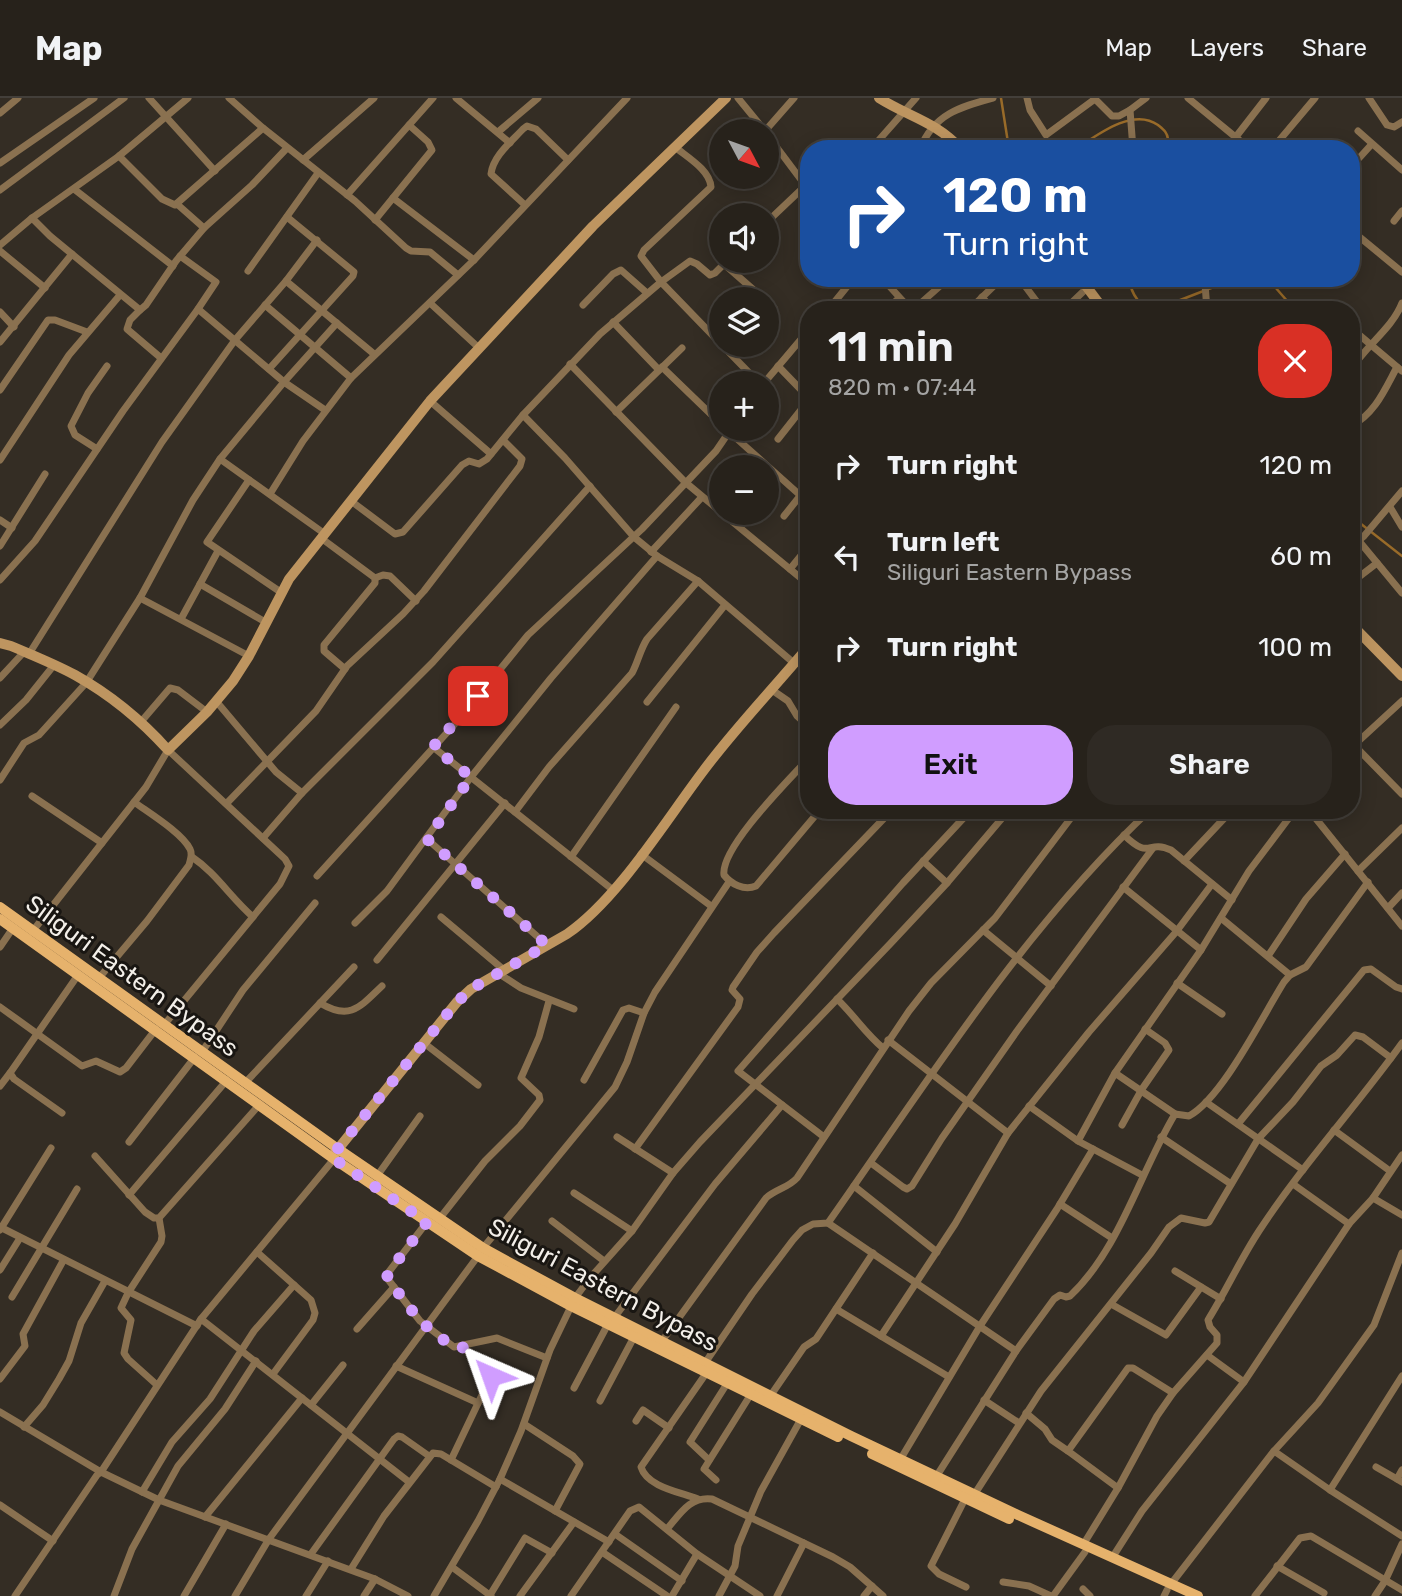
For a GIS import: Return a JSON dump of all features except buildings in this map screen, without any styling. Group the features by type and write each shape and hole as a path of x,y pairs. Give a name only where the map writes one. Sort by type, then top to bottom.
{"main road":[{"name":"Siliguri Eastern Bypass","path":"0,907 78,975 245,1083 334,1155 377,1176 440,1218 481,1252"},
{"name":"Siliguri Eastern Bypass","path":"0,919 13,928 30,934 99,978 160,1027"},
{"name":"Siliguri Eastern Bypass","path":"199,1054 227,1080 427,1222 481,1252 611,1321 662,1341 728,1382 801,1419 1180,1596"},
{"name":"Siliguri Eastern Bypass","path":"611,1321 634,1337 771,1395 936,1477 970,1497"},
{"name":"Siliguri Eastern Bypass","path":"1084,1549 1112,1559 1167,1590 1198,1596"}],"street":[{"path":"0,113 18,98"},
{"path":"0,163 94,98"},
{"path":"0,190 124,98"},
{"path":"149,98 215,171"},
{"path":"0,245 32,218 119,156 188,98"},
{"path":"229,98 347,195 406,248 411,251 430,252 458,275"},
{"path":"303,160 374,98"},
{"path":"347,195 433,98"},
{"path":"456,98 510,142"},
{"path":"498,132 538,98"},
{"path":"270,494 325,411 351,378 474,260 627,98"},
{"path":"30,934 134,802 168,750 207,712 233,681 289,579 430,401 593,226 726,98"},
{"path":"738,98 756,119"},
{"path":"776,119 794,98"},
{"path":"879,98 903,112 934,124 951,140"},
{"path":"879,140 916,98"},
{"path":"925,140 934,124 959,109 992,98"},
{"path":"1027,98 1030,110 1046,135 1095,99 1112,116 1119,116 1130,112 1146,98"},
{"path":"1188,98 1239,140"},
{"path":"1236,138 1266,98"},
{"path":"1280,140 1315,98"},
{"path":"1368,98 1387,125 1394,128 1402,122"},
{"path":"1130,112 1132,140"},
{"path":"375,220 432,150 428,142 409,125"},
{"path":"524,205 491,174 493,164 510,142 523,129 532,126 568,159"},
{"path":"119,156 162,199 169,204 177,204 263,128"},
{"path":"1358,131 1402,170"},
{"path":"1360,157 1371,145"},
{"path":"675,147 706,174 711,187 644,250 641,256 661,282 709,332"},
{"path":"161,358 127,329 130,320 146,305 180,256 204,228 252,185 287,148"},
{"path":"779,149 800,177"},
{"path":"248,271 318,173"},
{"path":"74,189 173,266"},
{"path":"779,212 800,193"},
{"path":"393,198 474,260"},
{"path":"177,204 204,228"},
{"path":"1394,221 1402,211"},
{"path":"269,369 354,276 354,272 287,216"},
{"path":"32,218 140,310"},
{"path":"1360,237 1402,272"},
{"path":"0,678 27,653 162,442 235,340 317,240"},
{"path":"0,251 45,288"},
{"path":"0,342 72,254"},
{"path":"0,580 35,541 216,282 180,256"},
{"path":"351,501 395,534 400,534 462,466 469,461 483,463 523,415 613,321 690,261 710,275 712,273"},
{"path":"583,305 613,274 621,270 647,293"},
{"path":"737,273 752,287"},
{"path":"286,281 374,354"},
{"path":"835,301 847,287"},
{"path":"890,287 902,301"},
{"path":"922,301 939,287"},
{"path":"978,301 993,287"},
{"path":"1073,301 1088,287 1098,301"},
{"path":"0,460 51,379 120,295"},
{"path":"982,297 985,301"},
{"path":"896,301 899,298"},
{"path":"430,303 479,348"},
{"path":"265,305 351,378"},
{"path":"1360,358 1401,308"},
{"path":"198,309 284,382 325,411"},
{"path":"0,312 13,327"},
{"path":"0,390 48,320 87,332"},
{"path":"613,321 709,413"},
{"path":"0,780 24,743 39,735 86,683 141,598 192,500 220,459 337,323"},
{"path":"1360,336 1400,369 1374,408 1360,420"},
{"path":"773,371 800,340"},
{"path":"616,412 682,348"},
{"path":"734,357 749,371"},
{"path":"570,365 685,482 709,502"},
{"path":"97,449 75,435 71,426 88,393 107,366"},
{"path":"778,366 800,390"},
{"path":"430,401 491,454"},
{"path":"779,438 800,410"},
{"path":"523,415 634,537 654,554 698,581 795,664"},
{"path":"226,803 316,711 345,669 416,601 520,466 522,459 519,454 503,440"},
{"path":"317,876 463,715 528,635 634,537 721,441"},
{"path":"740,441 800,495"},
{"path":"220,459 270,494 375,578"},
{"path":"0,546 45,474"},
{"path":"249,480 207,539 208,544 282,593"},
{"path":"263,838 302,793 433,662 590,486"},
{"path":"1402,491 1361,538 1377,563 1402,593"},
{"path":"355,923 387,891 471,777 702,497"},
{"path":"784,516 800,497"},
{"path":"1390,507 1402,527"},
{"path":"0,520 12,528"},
{"path":"738,525 800,577"},
{"path":"181,620 218,551"},
{"path":"790,569 800,557"},
{"path":"1360,576 1377,563"},
{"path":"375,578 390,576 416,601"},
{"path":"345,669 324,651 324,645 375,583 375,578"},
{"path":"515,812 549,767 632,673 647,639 698,581"},
{"path":"200,584 267,623"},
{"path":"141,598 249,656"},
{"path":"647,702 725,605"},
{"path":"1360,633 1402,676"},
{"path":"0,643 27,653 86,683 140,723 285,859 289,866 281,884 120,1072 96,1061 82,1066 0,1007"},
{"path":"15,1596 199,1323 424,1043 471,989 582,923 613,890 706,767 800,657"},
{"path":"0,725 26,700 54,666"},
{"path":"140,723 170,688 178,690 207,712"},
{"path":"772,690 788,701 800,719"},
{"path":"216,701 267,761 302,793"},
{"path":"1360,738 1402,701"},
{"path":"571,857 676,707"},
{"path":"433,747 613,890"},
{"path":"1360,753 1402,794"},
{"path":"800,768 747,827 730,854 723,870 729,882 746,888 756,886 812,819"},
{"path":"32,796 102,843"},
{"path":"99,978 147,921 192,857 190,849 182,839 134,802"},
{"path":"377,960 505,803"},
{"path":"635,1149 738,1007 740,999 732,990 733,987 757,952 883,819"},
{"path":"824,1137 738,1070 963,819"},
{"path":"662,1341 766,1198 773,1191 790,1186 797,1178 888,1040 931,983 984,930 1070,819"},
{"path":"828,1223 1018,958 1068,898 1141,819"},
{"path":"1184,861 1224,819"},
{"path":"1078,1141 1115,1073 1200,950 1248,871 1288,819"},
{"path":"1316,819 1402,926"},
{"path":"434,1596 498,1483 524,1424 547,1358 573,1302 604,1261 632,1231 673,1173 947,883 999,821"},
{"path":"1358,871 1402,828"},
{"path":"1124,835 1137,848 1144,850 1163,846 1171,850 1232,900"},
{"path":"427,839 547,945"},
{"path":"871,1163 903,1187 907,1189 912,1186 967,1101 1153,848"},
{"path":"641,854 711,906"},
{"path":"1268,956 1306,899 1345,854"},
{"path":"192,857 207,867 231,897 253,917"},
{"path":"923,861 947,883"},
{"path":"235,1596 270,1539 481,1252 615,1087 644,1013 729,882"},
{"path":"1115,1073 1175,1114 1189,1115 1206,1102 1226,1076 1290,975 1306,967 1367,882"},
{"path":"881,1336 937,1252 1008,1133 1176,932 1212,884"},
{"path":"1123,887 1200,950"},
{"path":"1388,908 1402,893"},
{"path":"128,1142 199,1054 265,961 316,903"},
{"path":"441,917 521,988 574,1009"},
{"path":"1221,918 1290,975"},
{"path":"0,947 13,928"},
{"path":"984,930 1051,986"},
{"path":"245,1083 354,967"},
{"path":"1238,1124 1360,973 1367,968 1371,969 1402,989"},
{"path":"0,1086 78,975"},
{"path":"1177,983 1222,1014"},
{"path":"320,1003 331,1010 351,1012 383,986"},
{"path":"837,999 860,1022 866,1034 883,1048"},
{"path":"440,1218 485,1161 520,1126 540,1100 539,1095 522,1078 539,1037 549,1001"},
{"path":"584,1080 623,1010 644,1013"},
{"path":"1122,1125 1142,1089 1169,1050 1165,1042 1145,1028"},
{"path":"967,1587 939,1574 931,1566 970,1497 1041,1391 1175,1221 1187,1218 1209,1222 1258,1139 1293,1102 1321,1066 1337,1055 1355,1035 1363,1037 1391,1058"},
{"path":"888,1040 1008,1133"},
{"path":"424,1043 478,1085"},
{"path":"1003,1582 1029,1586 1052,1596 1084,1549 1157,1416 1218,1339 1208,1324 1260,1229 1402,1043"},
{"path":"10,1073 14,1079 62,1113"},
{"path":"130,1195 227,1080"},
{"path":"1206,1102 1303,1170"},
{"path":"159,1218 260,1104"},
{"path":"574,1388 611,1321 715,1184 782,1105"},
{"path":"1029,1106 1078,1141 1142,1175"},
{"path":"936,1477 1016,1351 1057,1296 1070,1296 1090,1275 1112,1238 1175,1114"},
{"path":"377,1176 420,1116"},
{"path":"1334,1130 1390,1171"},
{"path":"617,1137 673,1173"},
{"path":"1161,1137 1231,1184"},
{"path":"51,1148 0,1228 128,1293 199,1323 256,1361 409,1482"},
{"path":"900,1460 980,1326 1093,1149"},
{"path":"1112,1559 1142,1511 1244,1382 1349,1224 1373,1198 1402,1155"},
{"path":"95,1156 150,1216 159,1218"},
{"path":"1293,1184 1349,1224"},
{"path":"854,1186 937,1252"},
{"path":"12,1297 77,1189"},
{"path":"574,1193 632,1231"},
{"path":"1373,1198 1402,1215"},
{"path":"1060,1204 1112,1238"},
{"path":"158,1385 124,1353 131,1320 121,1308 121,1304 161,1242 159,1218"},
{"path":"552,1221 604,1261"},
{"path":"427,1222 387,1278 415,1315 450,1345 461,1346 497,1338 547,1358"},
{"path":"883,1596 850,1567 804,1543 712,1500 698,1499 656,1483 643,1473 643,1461 669,1428 752,1294 793,1240 802,1230 813,1224 828,1223 1016,1351"},
{"path":"0,1270 20,1238"},
{"path":"257,1252 311,1300 315,1313 313,1320 273,1374"},
{"path":"771,1395 804,1347 816,1339 873,1253"},
{"path":"1167,1590 1275,1451 1318,1403 1374,1325 1402,1253"},
{"path":"0,1379 25,1346 23,1334 63,1261"},
{"path":"1175,1270 1221,1299"},
{"path":"1393,1274 1402,1279"},
{"path":"24,1427 43,1405 69,1361 81,1323 105,1281"},
{"path":"142,1492 172,1442 210,1399 241,1350 294,1285"},
{"path":"357,1329 394,1287"},
{"path":"1111,1304 1166,1335 1201,1287"},
{"path":"836,1310 949,1377"},
{"path":"600,1401 634,1337"},
{"path":"451,1460 490,1381 489,1370 461,1346"},
{"path":"1207,1355 1244,1382"},
{"path":"114,1596 132,1549 178,1466 225,1409 256,1361"},
{"path":"311,1405 342,1365"},
{"path":"397,1366 478,1403"},
{"path":"1068,1451 1128,1368 1133,1368 1173,1393"},
{"path":"1330,1490 1402,1376"},
{"path":"709,1461 690,1441 728,1382"},
{"path":"716,1480 705,1469 751,1394"},
{"path":"205,1517 302,1398"},
{"path":"984,1400 1019,1423"},
{"path":"636,1420 643,1410 669,1428"},
{"path":"0,1412 100,1472 159,1500 375,1578 397,1593 408,1596"},
{"path":"1026,1413 1045,1429 1052,1440 1118,1488"},
{"path":"719,1596 730,1578 738,1546 778,1458 801,1419"},
{"path":"524,1424 573,1455 580,1464 555,1511"},
{"path":"311,1554 398,1436 429,1456"},
{"path":"1275,1451 1402,1536"},
{"path":"351,1569 378,1524 429,1456 436,1452 555,1511 609,1542"},
{"path":"1376,1467 1399,1480 1402,1470"},
{"path":"667,1529 689,1504 698,1499"},
{"path":"0,1505 53,1541"},
{"path":"571,1596 635,1507 644,1509 697,1554 760,1596"},
{"path":"520,1596 574,1522"},
{"path":"184,1596 226,1524"},
{"path":"615,1534 682,1581"},
{"path":"1255,1596 1300,1538 1308,1535 1402,1590"},
{"path":"452,1567 490,1595 525,1538 552,1552"},
{"path":"777,1596 804,1543"},
{"path":"1375,1596 1402,1544"},
{"path":"602,1552 669,1596 682,1581 697,1554"},
{"path":"306,1596 328,1561"},
{"path":"1277,1566 1324,1592"},
{"path":"364,1596 375,1578"},
{"path":"864,1596 872,1586"},
{"path":"1083,1589 1090,1596"}],"waterway":[{"path":"1001,98 1008,140"},
{"path":"1090,140 1116,125 1138,119 1158,125 1165,131 1168,140"},
{"path":"1131,287 1138,301"},
{"path":"1178,301 1214,287"},
{"path":"1275,287 1287,301"},
{"path":"1360,523 1402,556"}],"route":[{"path":"478,696 433,747 471,777 427,839 547,945 471,989 457,1002 331,1157 427,1222 387,1278 420,1321 450,1345 461,1346 485,1365 491,1376"}]}
